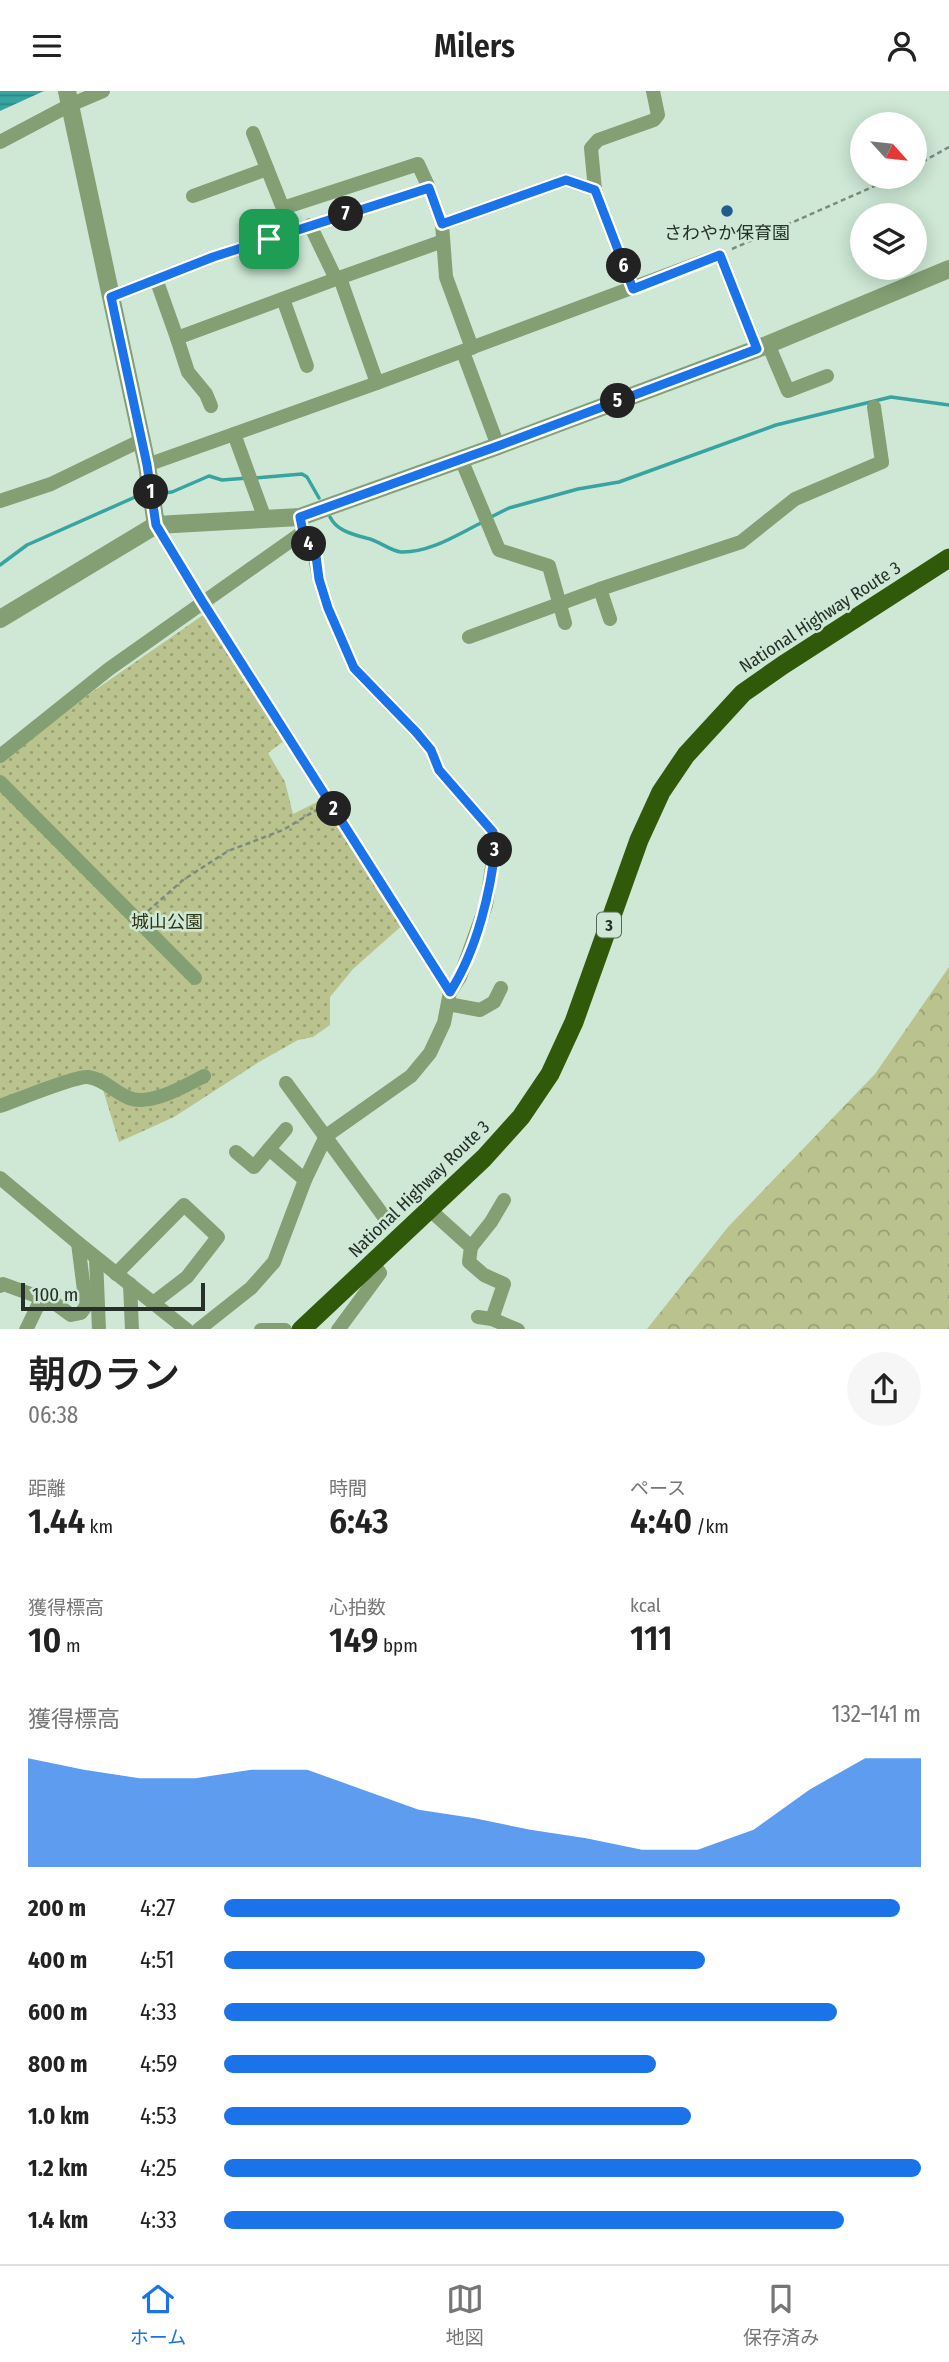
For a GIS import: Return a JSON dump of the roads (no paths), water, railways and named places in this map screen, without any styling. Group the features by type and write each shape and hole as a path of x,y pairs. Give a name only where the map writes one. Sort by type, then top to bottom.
{"highway":[{"name":"National Highway Route 3","path":"302,1329 484,1159 521,1117 550,1074 574,1022 639,840 661,792 686,754 743,693 949,558"}],"street":[{"path":"0,142 69,98 103,91"},
{"path":"633,289 595,190 591,148 598,140 654,120 658,115 653,91"},
{"path":"69,98 142,440 156,525 449,998 480,1010 494,1002 501,988"},
{"path":"253,133 292,231"},
{"path":"283,208 418,164 442,224 446,278 498,446"},
{"path":"193,196 267,169"},
{"path":"442,224 566,180 595,190"},
{"path":"111,297 292,231 429,188"},
{"path":"310,225 338,279 377,383"},
{"path":"177,338 443,241"},
{"path":"147,465 468,350 720,255 762,347 788,391 827,376"},
{"path":"0,756 109,669 301,524 461,459 762,347 949,269"},
{"path":"156,279 188,372 206,394 211,406"},
{"path":"283,299 307,366"},
{"path":"469,637 600,589 741,542 795,499 882,462 874,407"},
{"path":"234,434 265,519"},
{"path":"1,498 51,484 142,440"},
{"path":"461,459 499,550 550,566 565,623"},
{"path":"0,619 156,525 265,519 301,524"},
{"path":"198,1329 251,1288 274,1262 305,1180 326,1136 411,1076 430,1053 444,1023 449,998 460,977 486,905 496,842 493,832 439,770 431,750 354,668 336,630 319,579 316,556 301,524"},
{"path":"600,589 610,619"},
{"path":"0,782 195,978"},
{"path":"0,1106 85,1077 100,1080 129,1099 145,1100 176,1091 204,1076"},
{"path":"286,1083 386,1218"},
{"path":"236,1151 254,1167 286,1129"},
{"path":"269,1149 305,1180"},
{"path":"0,1178 187,1329"},
{"path":"504,1200 471,1247 469,1262 484,1275 504,1284 485,1318 518,1329"},
{"path":"116,1274 184,1205 218,1237 187,1277 153,1303"},
{"path":"430,1210 471,1247"},
{"path":"1,1284 42,1297 71,1315 81,1313 86,1306 78,1243"},
{"path":"96,1258 99,1329"},
{"path":"338,1329 380,1273 373,1263"},
{"path":"130,1285 132,1329"},
{"path":"26,1329 42,1297"},
{"path":"261,1329 285,1329"}],"water":[{"path":"0,91 44,91 0,111"}],"waterway":[{"path":"489,518 509,508 578,489 619,482 776,425 891,397 949,405"},
{"path":"255,478 302,474 307,477 319,498"},
{"path":"163,493 172,492 209,476 222,480 248,478"},
{"path":"0,565 27,545 142,494"},
{"path":"330,517 345,531 401,552 433,546 483,522"}],"place":[{"name":"さわやか保育園","path":"727,211"}],"park label":[{"name":"城山公園","path":"167,922"}]}
